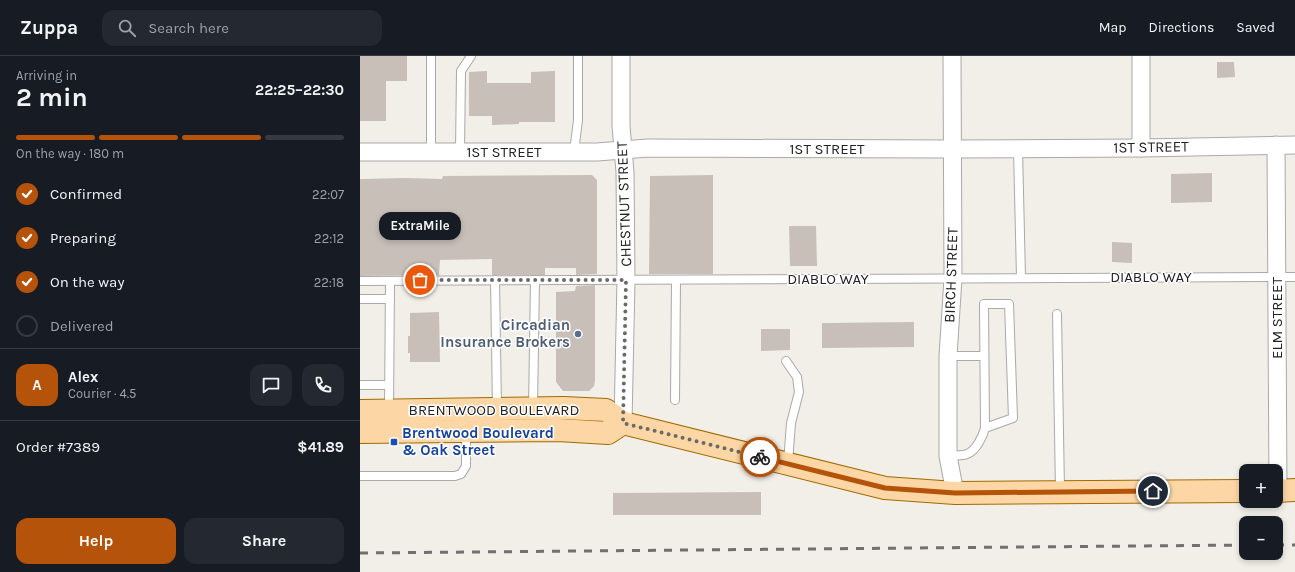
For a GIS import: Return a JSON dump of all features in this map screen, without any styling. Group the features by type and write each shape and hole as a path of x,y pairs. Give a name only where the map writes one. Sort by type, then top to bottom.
{"main road":[{"name":"BRENTWOOD BOULEVARD","path":"360,432 472,421 497,409 564,408 606,410 623,423 885,488 955,493 1239,491"},
{"name":"BRENTWOOD BOULEVARD","path":"360,411 389,411 558,430 608,433 623,423"}],"street":[{"name":"CHESTNUT STREET","path":"621,56 621,126 624,172 626,280 623,423"},
{"name":"BIRCH STREET","path":"952,56 953,278 948,356 948,456 955,493"},
{"path":"1141,56 1141,148"},
{"name":"ELM STREET","path":"1276,145 1276,277 1282,464"},
{"name":"1ST STREET","path":"360,152 574,152 648,148 952,150 1295,145"}],"lane":[{"path":"430,153 431,56"},
{"path":"460,152 461,71 471,56"},
{"path":"574,152 578,120 578,56"},
{"path":"1018,149 1021,278"},
{"name":"DIABLO WAY","path":"360,281 1295,277"},
{"path":"389,411 390,280"},
{"path":"495,280 497,409"},
{"path":"533,408 534,280"},
{"path":"675,400 676,280"},
{"path":"360,299 390,299"},
{"path":"948,456 968,454 977,446 983,436 985,428 984,304 1009,304 1013,418 985,428"},
{"path":"1057,314 1060,492"},
{"path":"948,356 984,356"},
{"path":"786,361 797,378 799,392 791,423 788,464"},
{"path":"360,386 389,385"},
{"path":"360,476 455,476 461,474 466,466 466,442 472,421"}],"building":[{"path":"360,56 407,56 407,81 386,81 386,121 360,121"},
{"path":"1217,62 1234,62 1235,77 1217,78"},
{"path":"487,71 487,83 531,83 531,72 555,71 555,122 519,122 519,124 492,125 492,116 469,116 469,72"},
{"path":"1212,173 1212,202 1171,203 1171,174"},
{"path":"592,175 597,180 597,274 576,275 576,268 545,268 545,275 492,275 492,259 440,260 439,275 360,276 360,179 442,179 443,176"},
{"path":"713,175 713,274 649,274 650,176"},
{"path":"789,226 816,226 817,266 790,266"},
{"path":"1112,242 1132,243 1132,263 1112,262"},
{"path":"595,285 594,386 589,391 563,391 556,382 556,292 575,291 576,286"},
{"path":"439,312 440,362 410,362 410,353 408,353 408,336 410,336 410,313"},
{"path":"914,322 914,347 822,348 822,323"},
{"path":"761,329 790,329 790,350 761,351"},
{"path":"761,492 761,515 613,515 613,493"}],"railway":[{"path":"360,553 1239,545"},
{"path":"1283,545 1295,545"}],"way so far":[{"path":"420,280 626,280 623,423 760,457"}],"place":[{"name":"ExtraMile","path":"420,280"},
{"name":"Circadian Insurance Brokers","path":"578,334"},
{"name":"Brentwood Boulevard & Oak Street","path":"394,442"}],"route":[{"path":"760,457 885,488 955,493 1153,491"}]}
